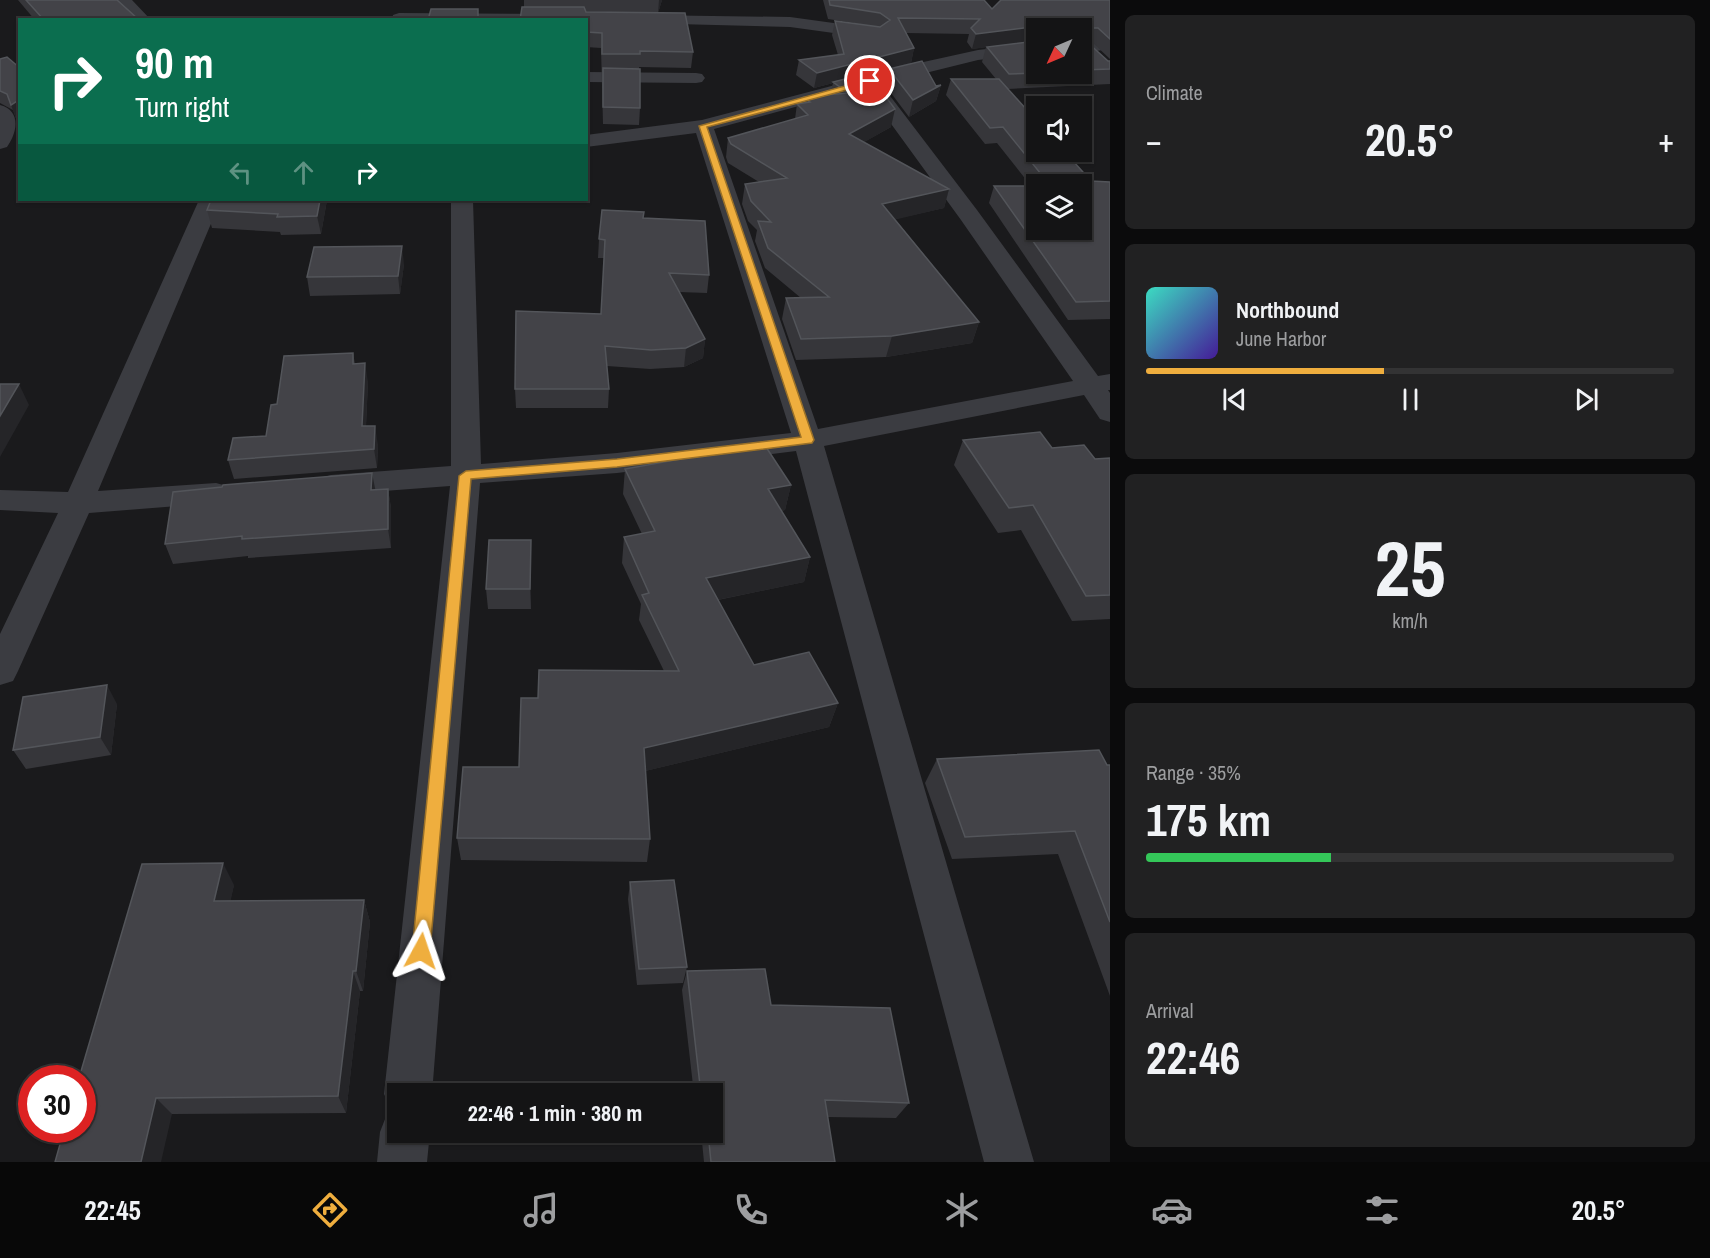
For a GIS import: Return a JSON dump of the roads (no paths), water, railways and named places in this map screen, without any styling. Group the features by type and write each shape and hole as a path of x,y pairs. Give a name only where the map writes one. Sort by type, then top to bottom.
{"street":[{"path":"123,0 141,18"},
{"path":"397,0 399,18"},
{"path":"622,20 790,21 814,27 877,34"},
{"path":"1092,47 1110,44"},
{"path":"588,141 703,126 919,68 978,55 1026,49"},
{"path":"1092,55 1103,64"},
{"path":"588,76 696,78"},
{"path":"870,81 1100,383 1110,413"},
{"path":"0,111 6,117 6,139"},
{"path":"703,126 808,440 1009,1162"},
{"path":"0,671 78,503 210,201"},
{"path":"409,1083 466,476 462,201"},
{"path":"301,487 617,463 808,440 1100,383"},
{"path":"0,500 78,503 243,491"},
{"path":"402,1162 404,1143"}]}
